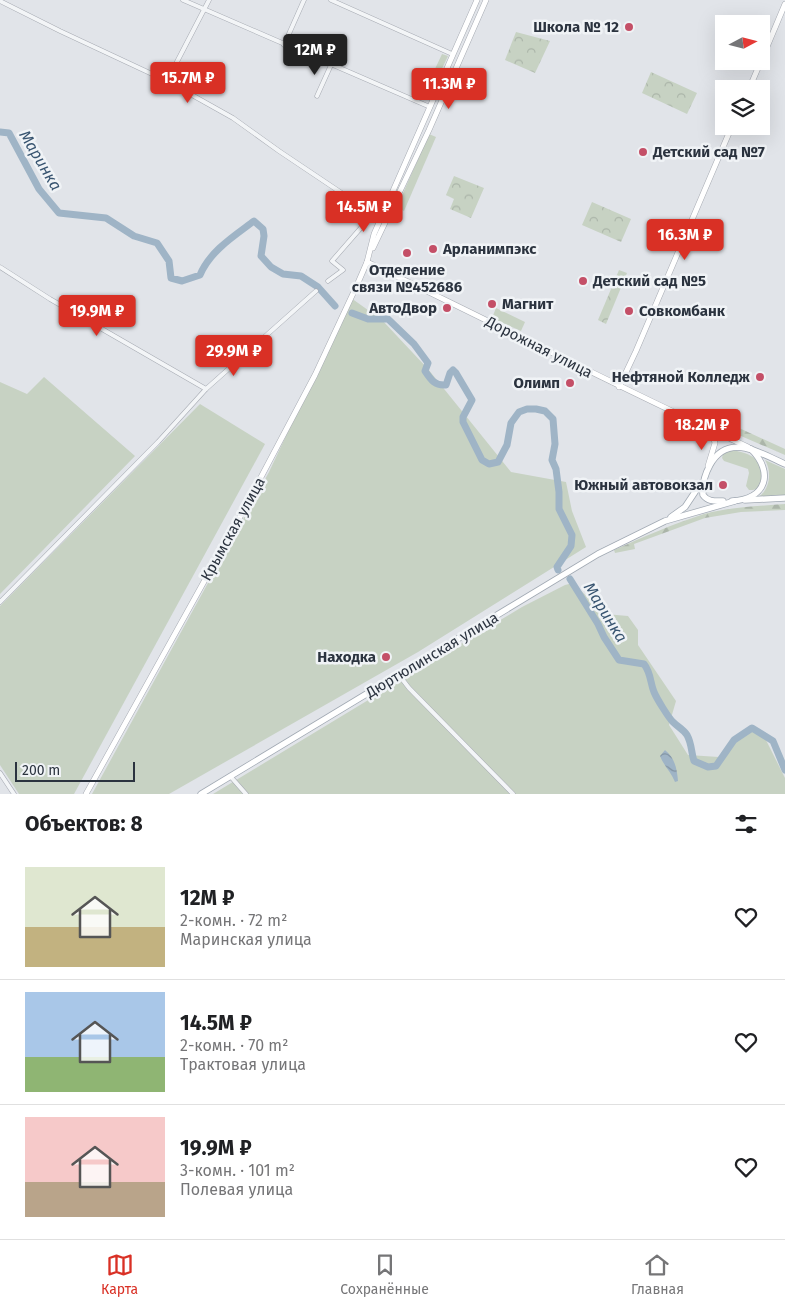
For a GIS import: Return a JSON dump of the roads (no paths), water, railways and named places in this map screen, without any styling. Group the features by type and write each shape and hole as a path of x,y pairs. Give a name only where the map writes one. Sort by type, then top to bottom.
{"main road":[{"path":"367,260 374,234 477,0"},
{"path":"367,260 394,207 486,0"},
{"path":"770,40 785,4"},
{"path":"440,83 448,87"},
{"path":"619,386 636,351 728,135"},
{"name":"Дорожная улица","path":"367,260 619,386 785,464"},
{"name":"Крымская улица","path":"86,794 231,534 315,375 367,260"},
{"path":"707,470 715,443 712,431"},
{"path":"749,448 762,463 765,474 764,484 757,493 737,501 666,521 685,507 699,488 714,457 722,450 749,448"},
{"path":"704,477 703,495 707,500 737,501 785,498"},
{"name":"Дюртюлинская улица","path":"201,794 598,554 666,521"}],"street":[{"path":"0,0 60,31 167,81 234,118 279,152 372,214 382,217"},
{"path":"183,0 284,45 430,106"},
{"path":"167,81 209,0"},
{"path":"284,45 304,0"},
{"path":"331,0 452,54"},
{"path":"316,96 331,65"},
{"path":"328,281 343,270 332,261 372,214"},
{"path":"0,267 50,300 206,389"},
{"path":"0,602 145,455 206,389 316,291"},
{"path":"399,675 409,688 513,794"},
{"path":"0,773 14,794"},
{"path":"231,777 246,794"}],"water":[{"path":"665,750 675,764 678,781 675,782 660,756"}],"waterway":[{"name":"Маринка","path":"0,132 9,133 39,189 59,213 106,218 134,236 157,243 169,261 171,278 182,281 200,275 204,266 216,251 254,221 263,229 264,236 261,256 271,267 283,274 301,276 318,287 335,306"},
{"name":"Маринка","path":"352,313 368,319 388,319 414,344 428,363 425,371 431,380 436,383 446,385 450,373 453,370 456,373 472,400 463,417 463,422 482,460 489,464 498,462 507,445 511,423 519,412 527,409 536,409 545,411 553,419 555,444 552,460 556,469 559,509 572,535 571,546 557,567 558,570"},
{"name":"Маринка","path":"570,579 619,660 644,664 660,703 671,720 687,735 694,761 708,767 716,766 734,740 752,728 773,741 785,770"}],"place":[{"name":"Школа № 12","path":"629,27"},
{"name":"Детский сад №7","path":"643,152"},
{"name":"Арланимпэкс","path":"433,249"},
{"name":"Отделение связи №452686","path":"407,253"},
{"name":"Детский сад №5","path":"583,281"},
{"name":"Магнит","path":"492,304"},
{"name":"АвтоДвор","path":"447,308"},
{"name":"Совкомбанк","path":"629,311"},
{"name":"Нефтяной Колледж","path":"760,377"},
{"name":"Олимп","path":"570,383"},
{"name":"Южный автовокзал","path":"723,485"},
{"name":"Находка","path":"386,657"}]}
